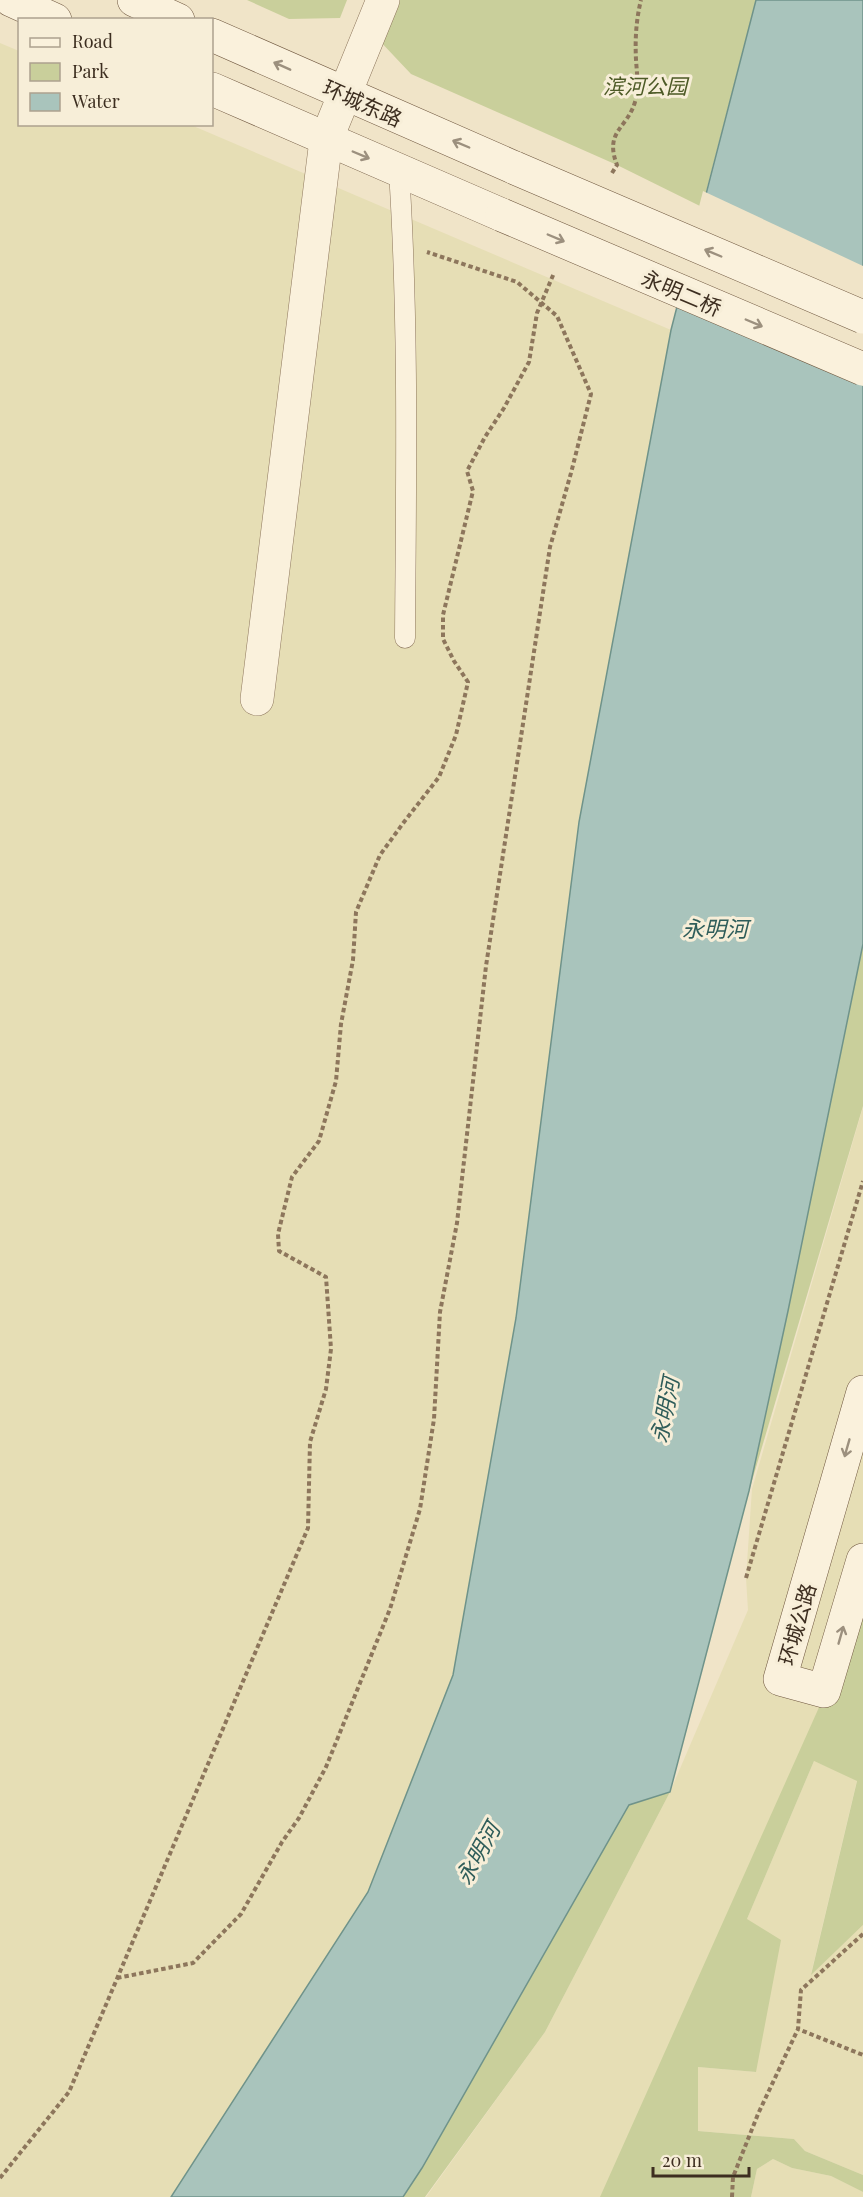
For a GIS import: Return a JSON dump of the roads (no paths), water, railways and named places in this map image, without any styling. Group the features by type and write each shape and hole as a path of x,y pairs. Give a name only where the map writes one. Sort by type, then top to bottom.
{"main road":[{"path":"11,0 51,18"},
{"path":"134,0 174,18"},
{"path":"257,699 326,140 383,0"},
{"name":"环城东路","path":"213,35 863,317"},
{"path":"213,89 399,171"},
{"name":"永明二桥","path":"399,171 863,369"},
{"name":"环城公路","path":"863,1392 780,1679 824,1692 863,1560"}],"lane":[{"path":"399,171 404,243 405,638"}],"water":[{"name":"永明河","path":"756,0 863,0 863,944 749,1491 670,1792 629,1805 422,2168 403,2197 171,2197 368,1892 453,1675 516,1318 579,822 671,330"}],"park label":[{"name":"滨河公园","path":"645,85"}]}
